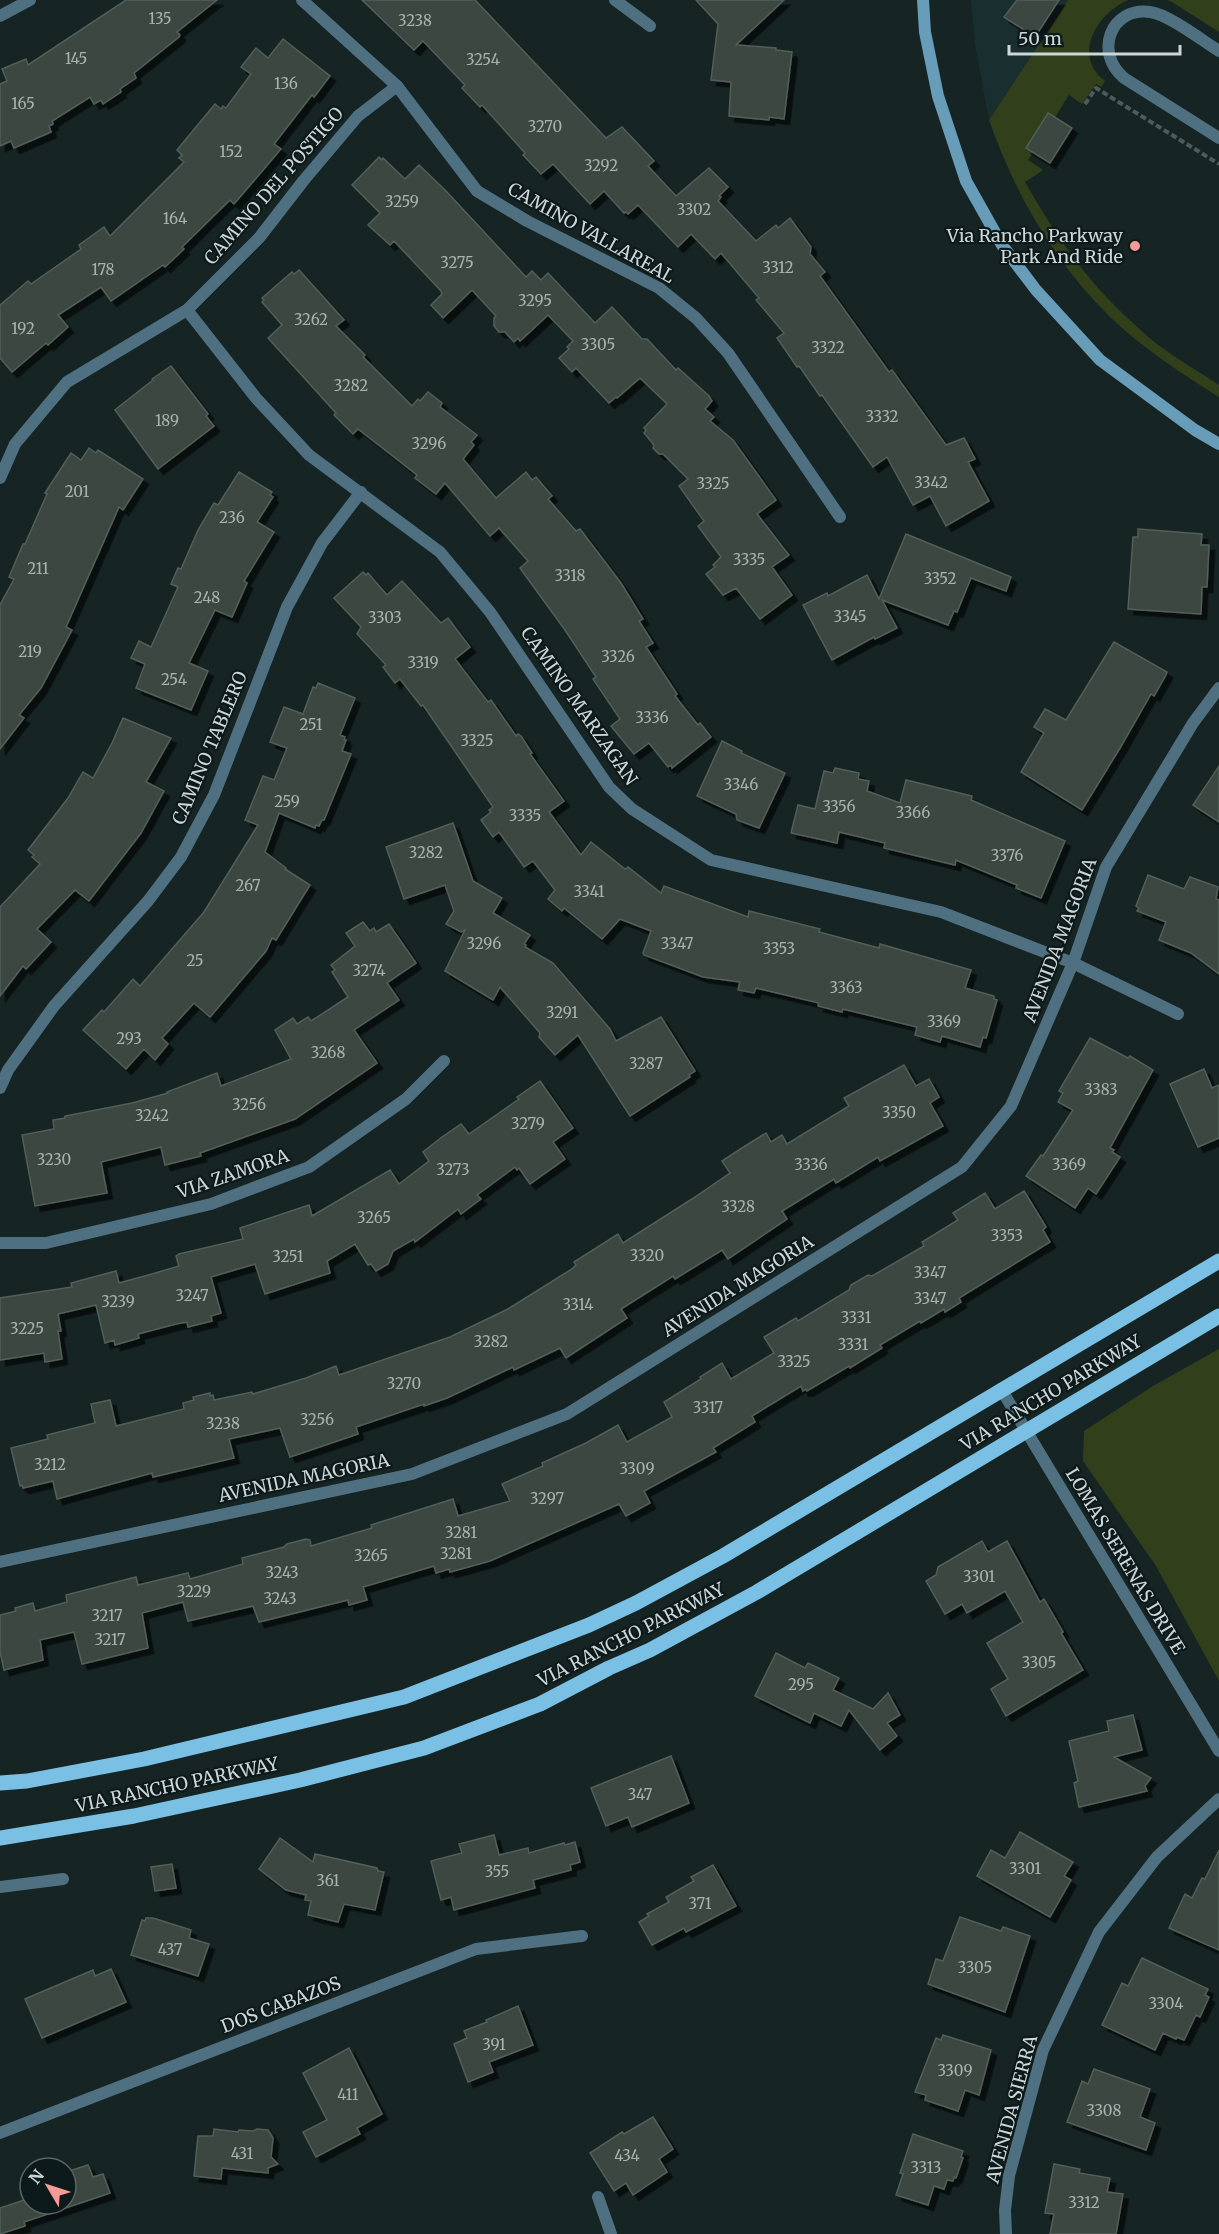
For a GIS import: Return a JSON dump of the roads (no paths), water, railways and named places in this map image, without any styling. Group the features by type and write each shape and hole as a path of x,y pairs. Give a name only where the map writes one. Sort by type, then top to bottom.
{"main road":[{"path":"923,0 925,32 938,96 966,181 1002,245 1036,290 1100,360 1195,430 1219,444"},
{"name":"VIA RANCHO PARKWAY","path":"0,1783 27,1781 144,1759 404,1697 589,1625 636,1603 723,1556 1219,1261"},
{"name":"VIA RANCHO PARKWAY","path":"0,1838 134,1816 300,1780 424,1748 540,1704 609,1668 650,1650 757,1592 1219,1316"}],"street":[{"path":"0,16 30,0"},
{"name":"CAMINO VALLAREAL","path":"302,0 397,86 477,191 527,221 659,288 696,318 728,353 840,517"},
{"path":"615,0 650,26"},
{"path":"1219,51 1164,17 1153,12 1142,11 1131,14 1113,28 1108,50 1110,61 1124,78 1219,138"},
{"name":"CAMINO DEL POSTIGO","path":"0,478 15,444 67,382 187,310 259,238 358,116 397,86"},
{"name":"CAMINO MARZAGAN","path":"187,310 256,398 309,455 440,552 490,612 609,787 632,808 711,860 940,912 1073,963 1178,1014"},
{"name":"CAMINO TABLERO","path":"0,1088 8,1070 54,1006 148,901 181,857 214,795 287,608 322,543 361,492"},
{"name":"AVENIDA MAGORIA","path":"0,1562 412,1474 567,1414 962,1167 1011,1106 1073,963 1106,867 1193,723 1219,689"},
{"name":"VIA ZAMORA","path":"0,1243 46,1243 211,1204 309,1167 406,1099 444,1061"},
{"name":"LOMAS SERENAS DRIVE","path":"1001,1389 1219,1750"},
{"name":"AVENIDA SIERRA","path":"1006,2234 1005,2210 1009,2176 1043,2050 1099,1932 1157,1857 1219,1799"},
{"path":"0,1887 63,1879"},
{"name":"DOS CABAZOS","path":"0,2133 476,1949 582,1936"},
{"path":"598,2198 611,2234"}],"place":[{"name":"Via Rancho Parkway Park And Ride","path":"1135,246"}]}
